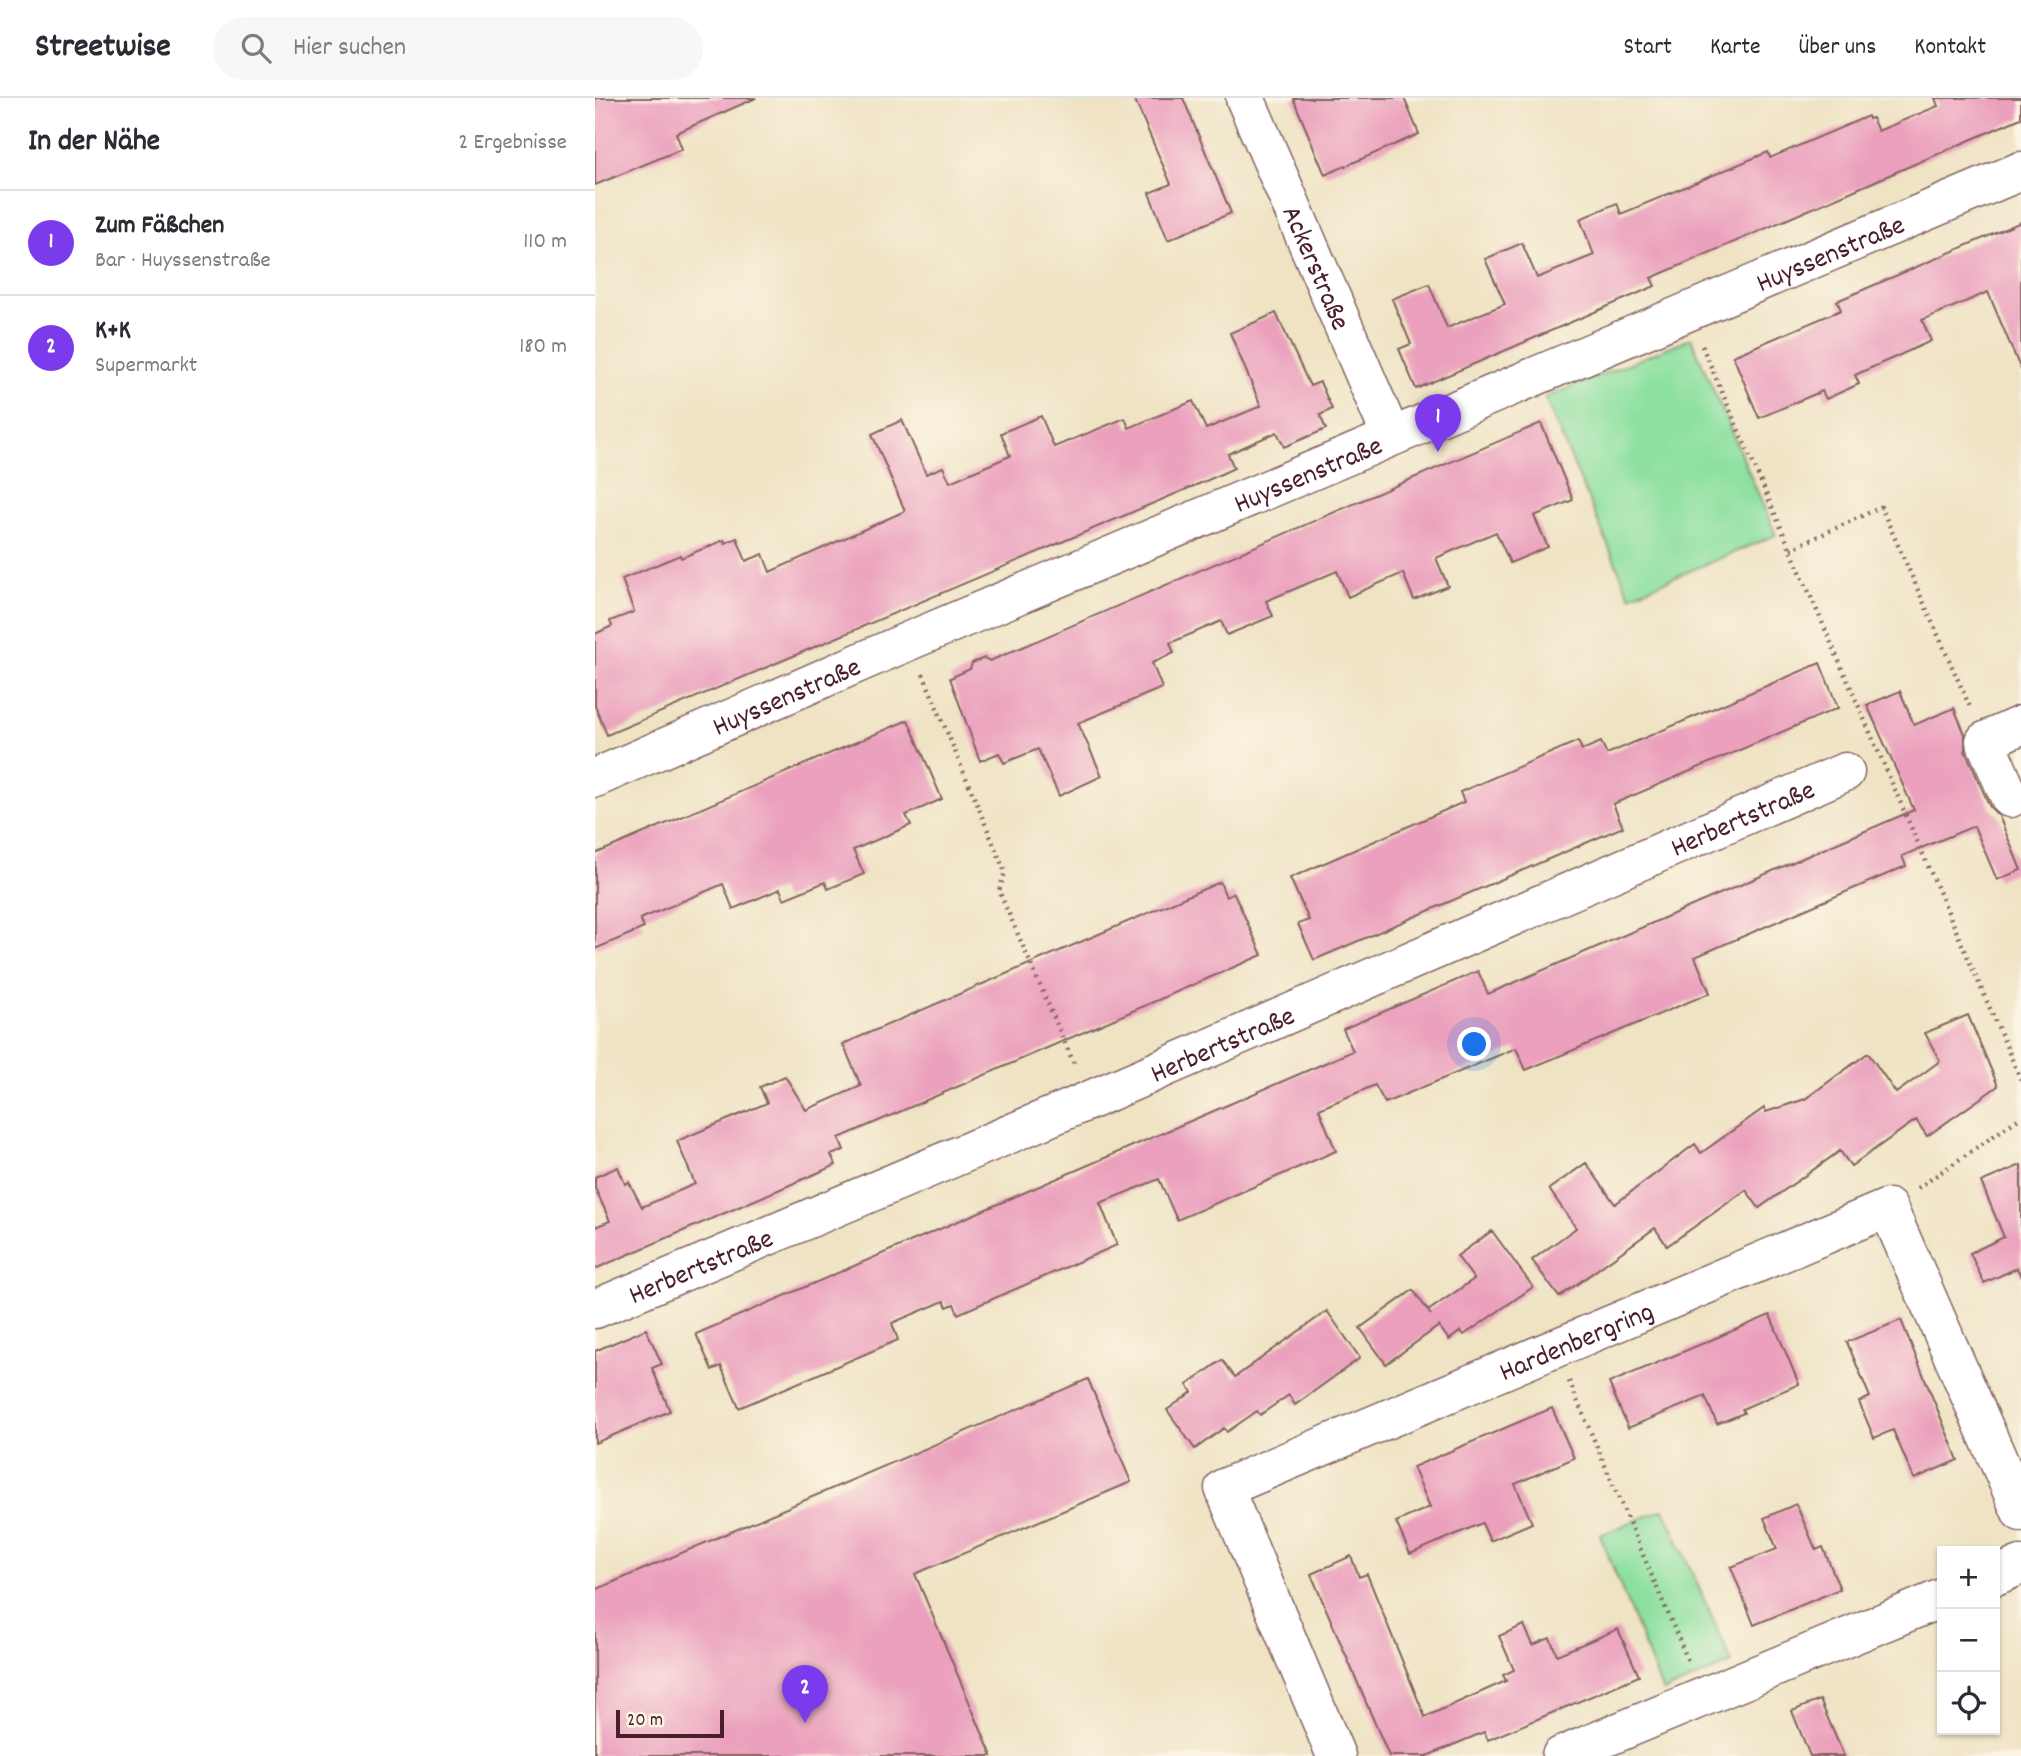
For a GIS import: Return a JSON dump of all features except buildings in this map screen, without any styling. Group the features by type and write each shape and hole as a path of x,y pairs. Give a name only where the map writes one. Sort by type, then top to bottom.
{"street":[{"name":"Ackerstraße","path":"1245,98 1391,436"},
{"name":"Huyssenstraße","path":"595,778 909,640 2021,170"},
{"path":"2010,799 1985,741 2021,725"},
{"name":"Herbertstraße","path":"595,1309 1090,1100 1845,772"},
{"path":"1888,1208 2021,1513"},
{"name":"Hardenbergring","path":"1336,1756 1224,1488 1888,1208"},
{"path":"2000,1574 2021,1565"},
{"path":"1561,1756 1937,1600"}],"path":[{"path":"1687,310 2021,1080"},
{"path":"1791,549 1881,508 1985,741"},
{"path":"909,640 1005,872 999,891 1090,1100"},
{"path":"1888,1208 2021,1117"},
{"path":"1555,1348 1704,1697"}],"green space":[{"path":"1691,338 1776,535 1630,596 1545,398"},
{"path":"1664,1509 1732,1663 1663,1692 1600,1535"}],"place":[{"name":"Zum Fäßchen","path":"1438,452"},
{"name":"K+K","path":"805,1723"}]}
